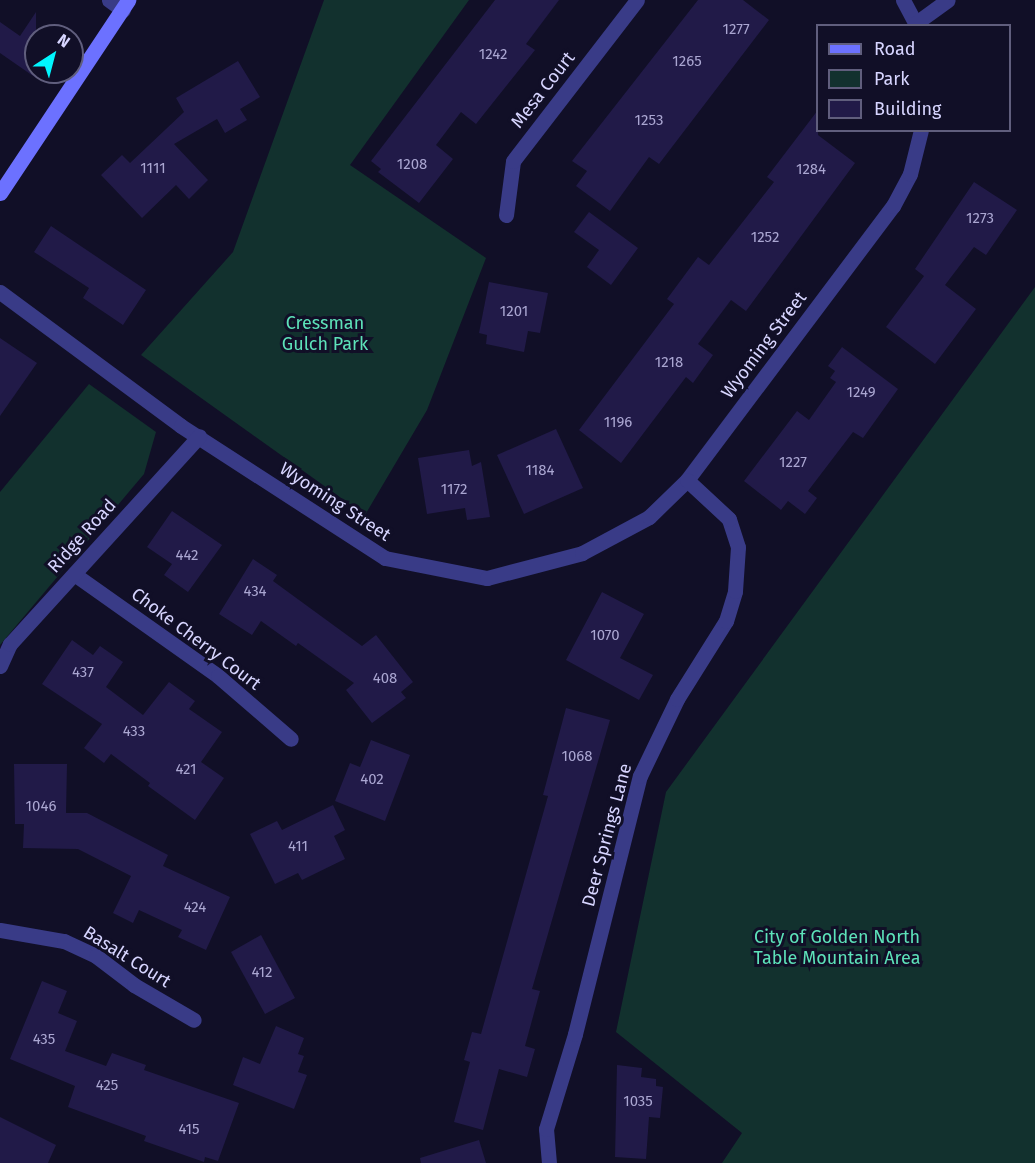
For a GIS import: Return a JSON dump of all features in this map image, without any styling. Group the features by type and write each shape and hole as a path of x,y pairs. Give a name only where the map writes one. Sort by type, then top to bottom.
{"street":[{"path":"0,193 125,5 109,0"},
{"name":"Mesa Court","path":"506,215 513,161 637,0"},
{"path":"903,0 916,24 948,0"},
{"name":"Wyoming Street","path":"0,292 199,436 385,558 487,578 582,553 649,517 687,480 893,206 910,174 920,132"},
{"name":"Ridge Road","path":"0,666 10,644 199,436"},
{"name":"Deer Springs Lane","path":"549,1163 546,1129 574,1034 640,776 677,699 726,621 735,591 738,547 729,519 687,480"},
{"name":"Choke Cherry Court","path":"74,574 218,676 291,739"},
{"name":"Basalt Court","path":"0,930 64,941 96,956 134,985 194,1020"}],"green space":[{"name":"Cressman Gulch Park","path":"324,0 469,0 350,165 486,258 427,410 365,515 141,355 233,252"},
{"name":"City of Golden North Table Mountain Area","path":"1035,287 1035,1163 722,1163 742,1133 616,1032 666,792"},
{"path":"89,384 156,432 144,474 0,645 0,492"}],"building":[{"path":"495,0 559,0 526,44 535,50 476,124 461,112 436,145 453,159 419,203 378,172 381,169 371,161"},
{"path":"698,0 743,0 769,20 659,164 649,157 610,211 576,186 587,171 572,161"},
{"path":"36,12 36,24 28,24"},
{"path":"0,22 20,36 24,30 24,70 0,53"},
{"path":"238,61 260,97 240,109 247,120 225,133 217,119 174,144 208,180 189,199 176,185 142,218 101,175 122,155 130,163 184,112 176,98"},
{"path":"816,113 818,135 855,163 746,311 731,300 698,344 713,355 693,383 686,377 621,463 579,430 674,304 667,299 698,257 709,265 774,182 767,177"},
{"path":"974,182 1017,210 986,255 974,247 945,285 976,309 935,364 886,327 924,276 915,269"},
{"path":"589,212 638,248 611,285 587,267 599,250 574,232"},
{"path":"51,226 146,290 123,325 83,298 89,288 34,252"},
{"path":"489,282 548,293 540,333 528,331 524,352 486,344 487,335 479,333"},
{"path":"0,338 37,363 0,416"},
{"path":"842,347 898,389 863,438 853,432 808,491 817,498 805,514 788,501 781,510 744,481 797,411 809,420 836,382 830,378 835,371 828,366"},
{"path":"556,429 583,488 524,514 497,455"},
{"path":"469,450 472,466 481,462 490,517 467,520 465,508 427,514 418,458"},
{"path":"172,511 222,545 188,592 164,575 172,564 147,547"},
{"path":"253,559 277,575 273,581 362,646 376,635 413,682 401,692 406,698 372,723 346,690 354,683 298,643 296,646 261,621 252,635 219,614"},
{"path":"602,592 644,614 620,658 653,675 639,700 566,660"},
{"path":"72,640 93,655 100,646 123,662 106,687 143,715 169,682 195,701 189,709 222,732 201,762 224,778 195,820 148,786 150,783 111,754 104,763 84,748 102,724 42,684"},
{"path":"566,708 610,720 532,989 540,991 525,1046 535,1049 527,1077 499,1069 483,1130 454,1122 470,1062 464,1060 472,1032 481,1034 548,796 543,795"},
{"path":"371,740 410,755 385,821 335,801 350,763 360,767"},
{"path":"14,764 67,764 66,813 87,813 168,855 163,866 230,897 206,950 178,937 182,930 139,910 133,923 113,913 131,876 78,849 23,848 24,824 15,824"},
{"path":"333,805 345,830 334,836 345,859 302,880 298,873 275,884 250,834 277,821 282,830"},
{"path":"261,935 295,998 265,1014 231,952"},
{"path":"42,981 67,991 58,1013 77,1021 65,1051 106,1066 112,1053 146,1065 144,1070 239,1103 218,1161 205,1157 204,1162 144,1141 146,1136 68,1107 75,1086 10,1059"},
{"path":"276,1026 304,1038 298,1054 304,1056 298,1072 307,1075 294,1109 233,1085 243,1057 260,1064"},
{"path":"617,1065 642,1068 641,1077 656,1079 656,1086 663,1087 660,1118 649,1117 646,1159 615,1157"},
{"path":"0,1117 56,1145 48,1163 0,1163"},
{"path":"479,1140 486,1163 421,1163 420,1158"}]}
